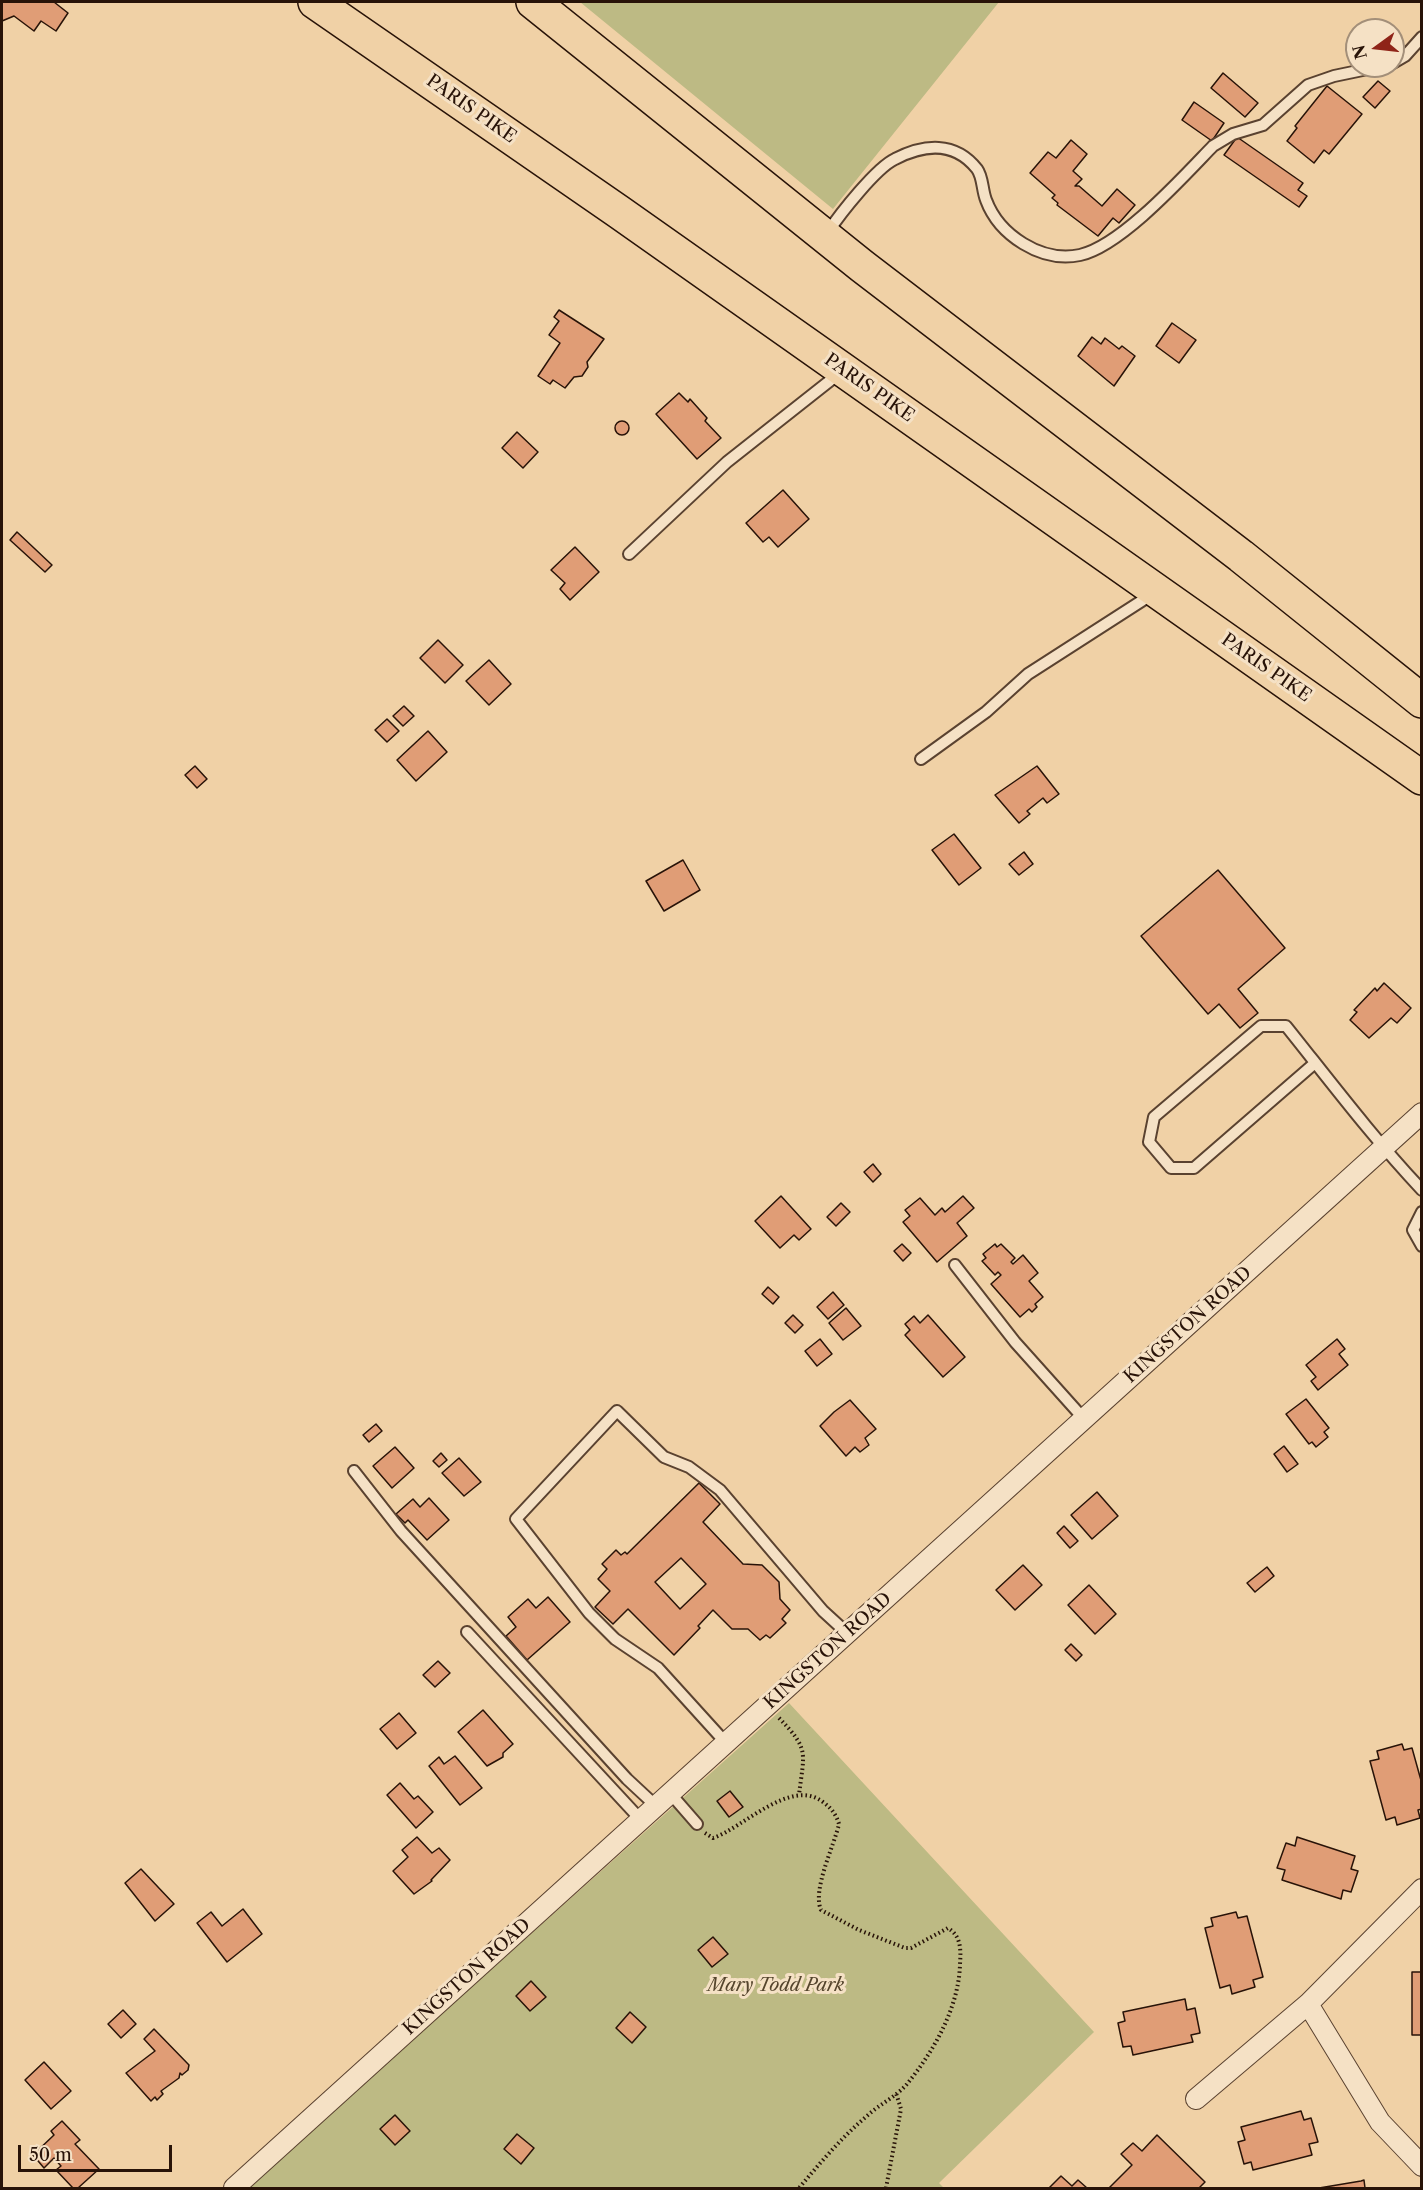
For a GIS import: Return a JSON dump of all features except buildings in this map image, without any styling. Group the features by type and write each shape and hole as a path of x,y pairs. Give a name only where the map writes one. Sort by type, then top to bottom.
{"highway":[{"name":"PARIS PIKE","path":"315,2 843,369 1422,777"},
{"path":"535,2 825,237 1241,556 1422,701"}],"street":[{"name":"KINGSTON ROAD","path":"234,2188 1422,1113"},
{"path":"1196,2099 1308,2004 1422,1889"},
{"path":"1308,2004 1380,2122 1422,2166"}],"lane":[{"path":"1405,56 1422,37"},
{"path":"825,237 857,195 893,159 925,148 948,147 966,157 979,171 985,199 997,222 1036,252 1054,256 1080,255 1105,245 1213,146 1233,134 1263,125 1308,84 1345,75"},
{"path":"629,554 727,462 843,369"},
{"path":"921,759 986,711 1028,674 1157,591"},
{"path":"1315,1062 1194,1168 1171,1168 1149,1142 1154,1117 1261,1026 1286,1026 1315,1062 1383,1148 1422,1190"},
{"path":"1422,1212 1413,1230 1422,1246"},
{"path":"955,1265 1015,1342 1084,1419"},
{"path":"726,1743 658,1668 615,1639 589,1613 516,1520 617,1411 664,1457 689,1467 720,1490 823,1611 847,1634"},
{"path":"354,1471 401,1531 627,1779 648,1813"},
{"path":"467,1632 648,1813"},
{"path":"670,1793 697,1824"}],"path":[{"path":"777,1715 799,1738 804,1756 799,1795"},
{"path":"697,1824 713,1838 724,1834 776,1803 799,1795 814,1795 828,1806 839,1824 820,1884 818,1905 821,1910 905,1948 911,1948 948,1928 955,1932 961,1946 956,1993 949,2013 928,2054 906,2086 867,2115 827,2154 799,2188"},
{"path":"886,2188 901,2109 896,2093"}],"green space":[{"path":"580,2 999,2 833,209"},
{"name":"Mary Todd Park","path":"789,1703 1094,2032 939,2183 944,2188 247,2188"}]}
